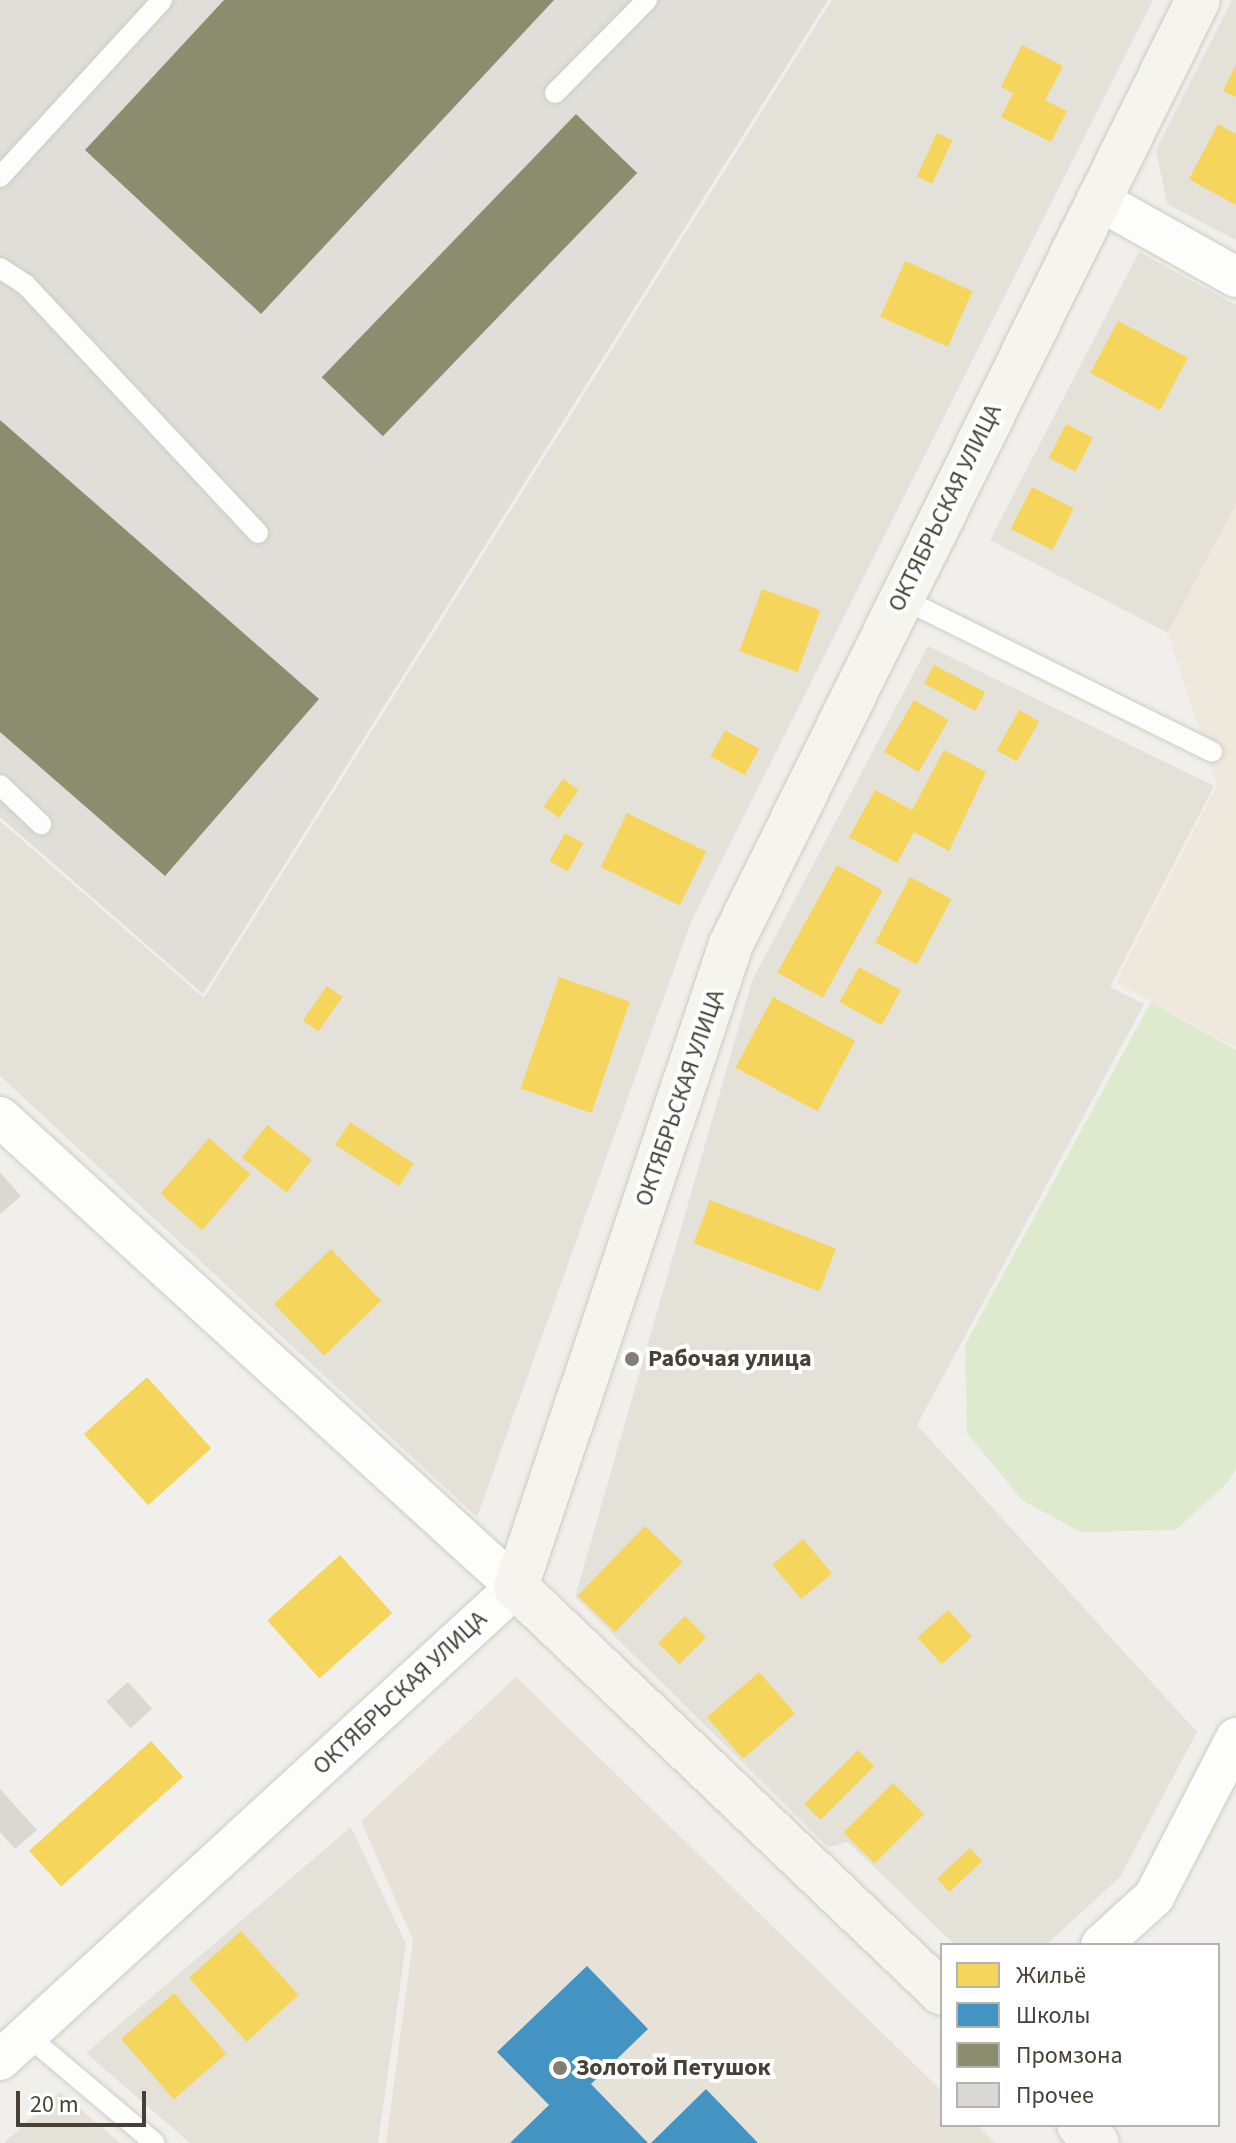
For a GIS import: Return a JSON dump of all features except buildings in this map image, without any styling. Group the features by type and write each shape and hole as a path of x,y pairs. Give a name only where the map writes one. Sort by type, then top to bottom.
{"street":[{"name":"ОКТЯБРЬСКАЯ УЛИЦА","path":"14,2048 516,1587 731,944 1198,0"},
{"path":"1097,199 1236,277"},
{"path":"0,1117 516,1587 940,1991"},
{"path":"1103,1943 1154,1897 1236,1738"},
{"path":"1081,2127 1097,2143"}],"lane":[{"path":"0,177 162,0"},
{"path":"555,93 647,0"},
{"path":"0,268 25,284 258,533"},
{"path":"901,598 1212,752"},
{"path":"0,785 41,824"},
{"path":"14,2048 155,2143"}],"shaded area":[{"path":"0,0 828,0 203,994 0,817"},
{"path":"832,0 1153,0 691,922 477,1517 0,1076 0,821 204,998"},
{"path":"1232,0 1236,0 1236,240 1167,204 1156,150"},
{"path":"1139,252 1236,305 1236,504 1168,633 990,540"},
{"path":"1236,504 1236,1048 1116,982 1217,785 1168,633"},
{"path":"928,646 1214,786 1110,987 1144,1004 917,1425 1197,1732 1120,1877 1048,1943 953,1943 848,1842 828,1847 575,1597 752,981"},
{"path":"516,1677 940,2089 940,2127 979,2127 995,2143 386,2143 413,1940 361,1821"},
{"path":"351,1827 406,1944 378,2143 190,2143 86,2053"},
{"path":"60,2092 120,2143 4,2143"}],"green space":[{"path":"1151,1002 1236,1050 1236,1468 1228,1482 1176,1530 1081,1532 1023,1501 967,1433 965,1345"}],"place":[{"name":"Рабочая улица","path":"632,1359"},
{"name":"Золотой Петушок","path":"560,2068"}]}
